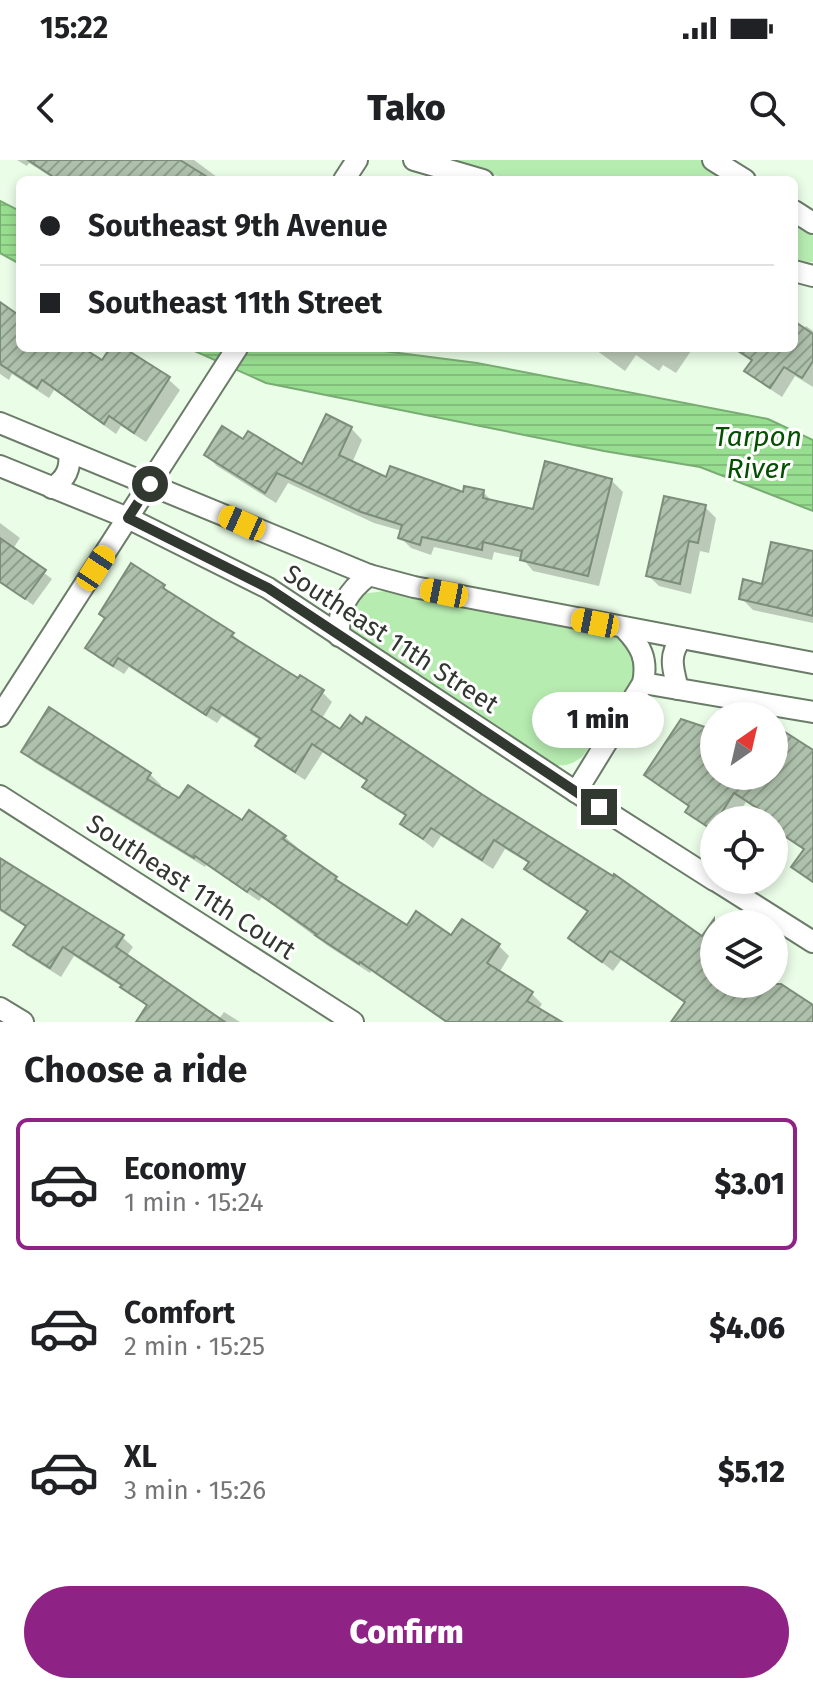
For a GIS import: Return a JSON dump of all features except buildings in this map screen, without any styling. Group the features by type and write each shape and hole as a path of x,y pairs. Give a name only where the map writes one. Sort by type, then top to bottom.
{"street":[{"path":"414,160 469,176"},
{"path":"713,160 739,176"},
{"path":"0,716 234,352"},
{"path":"0,423 369,575 414,587 625,629 813,663"},
{"path":"52,488 68,473 69,452"},
{"name":"Southeast 11th Street","path":"0,466 128,518 268,588 700,871"},
{"path":"339,636 339,618 344,601 354,586 369,575"},
{"path":"576,792 643,683 646,668 644,656 637,641 625,629"},
{"path":"678,689 671,661 681,639"},
{"path":"643,683 813,712"},
{"name":"Southeast 11th Court","path":"0,796 353,1022"},
{"name":"Southeast 11th Street","path":"736,894 813,942"},
{"path":"0,1008 23,1022"}],"shaded area":[{"path":"443,160 703,160 728,176 498,176"},
{"path":"798,221 813,231 813,262 798,261"},
{"path":"385,591 602,631 619,637 630,646 636,668 630,683 583,756 568,764 551,765 351,632 351,612 361,594"}],"water":[{"path":"0,201 16,209 16,262 0,253"},
{"name":"Tarpon River","path":"197,352 391,352 477,363 768,419 813,440 813,511 700,467 604,451 266,383"}],"route":[{"path":"150,484 128,518 268,588 599,807"}]}
